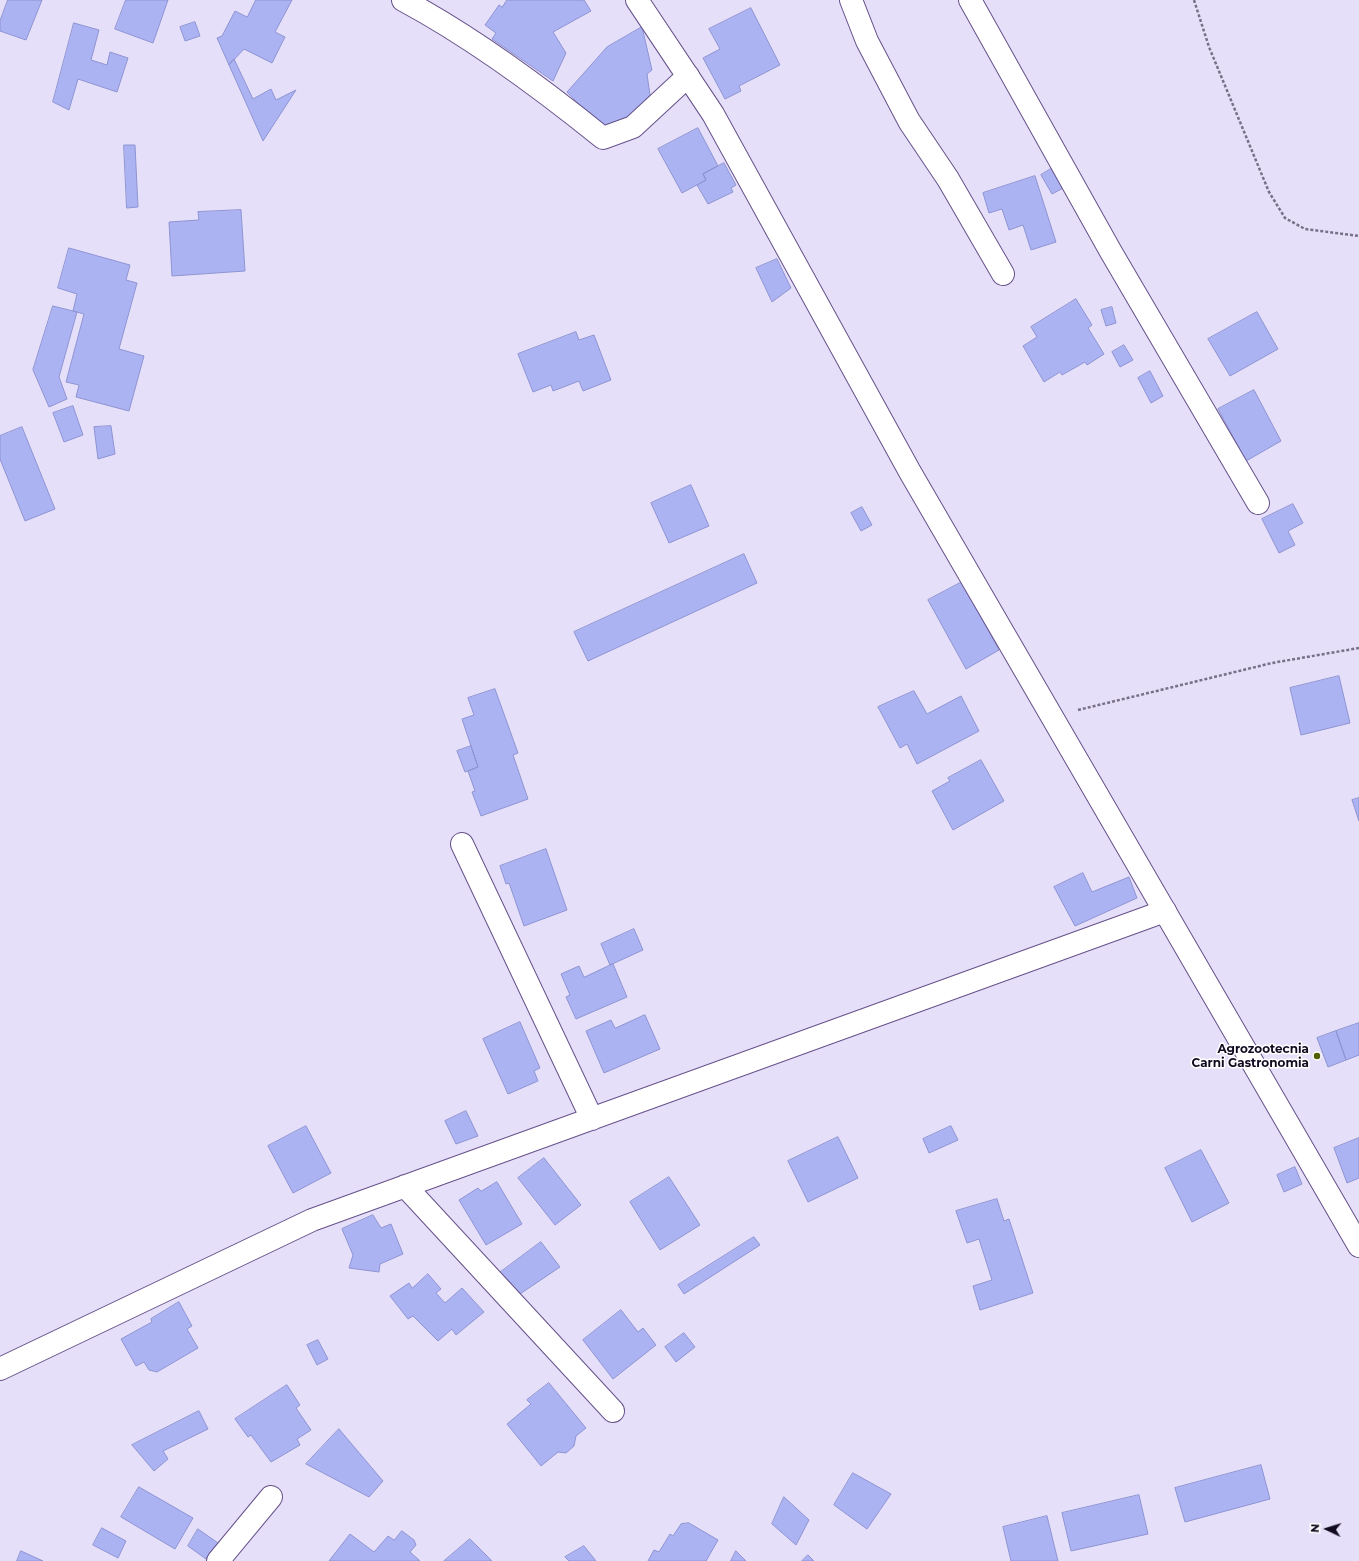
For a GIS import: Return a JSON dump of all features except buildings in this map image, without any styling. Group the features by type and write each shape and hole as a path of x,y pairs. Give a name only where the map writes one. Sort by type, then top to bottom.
{"street":[{"path":"403,0 441,20 552,96 603,138 633,127 688,76"},
{"path":"637,0 713,114 910,472 1359,1246"},
{"path":"852,0 867,41 909,121 948,179 1003,274"},
{"path":"970,0 1111,252 1258,503"},
{"path":"462,844 592,1119"},
{"path":"0,1369 312,1220 1165,911"},
{"path":"405,1186 613,1411"},
{"path":"218,1561 271,1497"}],"path":[{"path":"1194,0 1208,46 1269,192 1285,218 1305,228 1359,236"},
{"path":"1052,717 1272,663 1359,648"}],"place":[{"name":"Agrozootecnia Carni Gastronomia","path":"1317,1056"}]}
